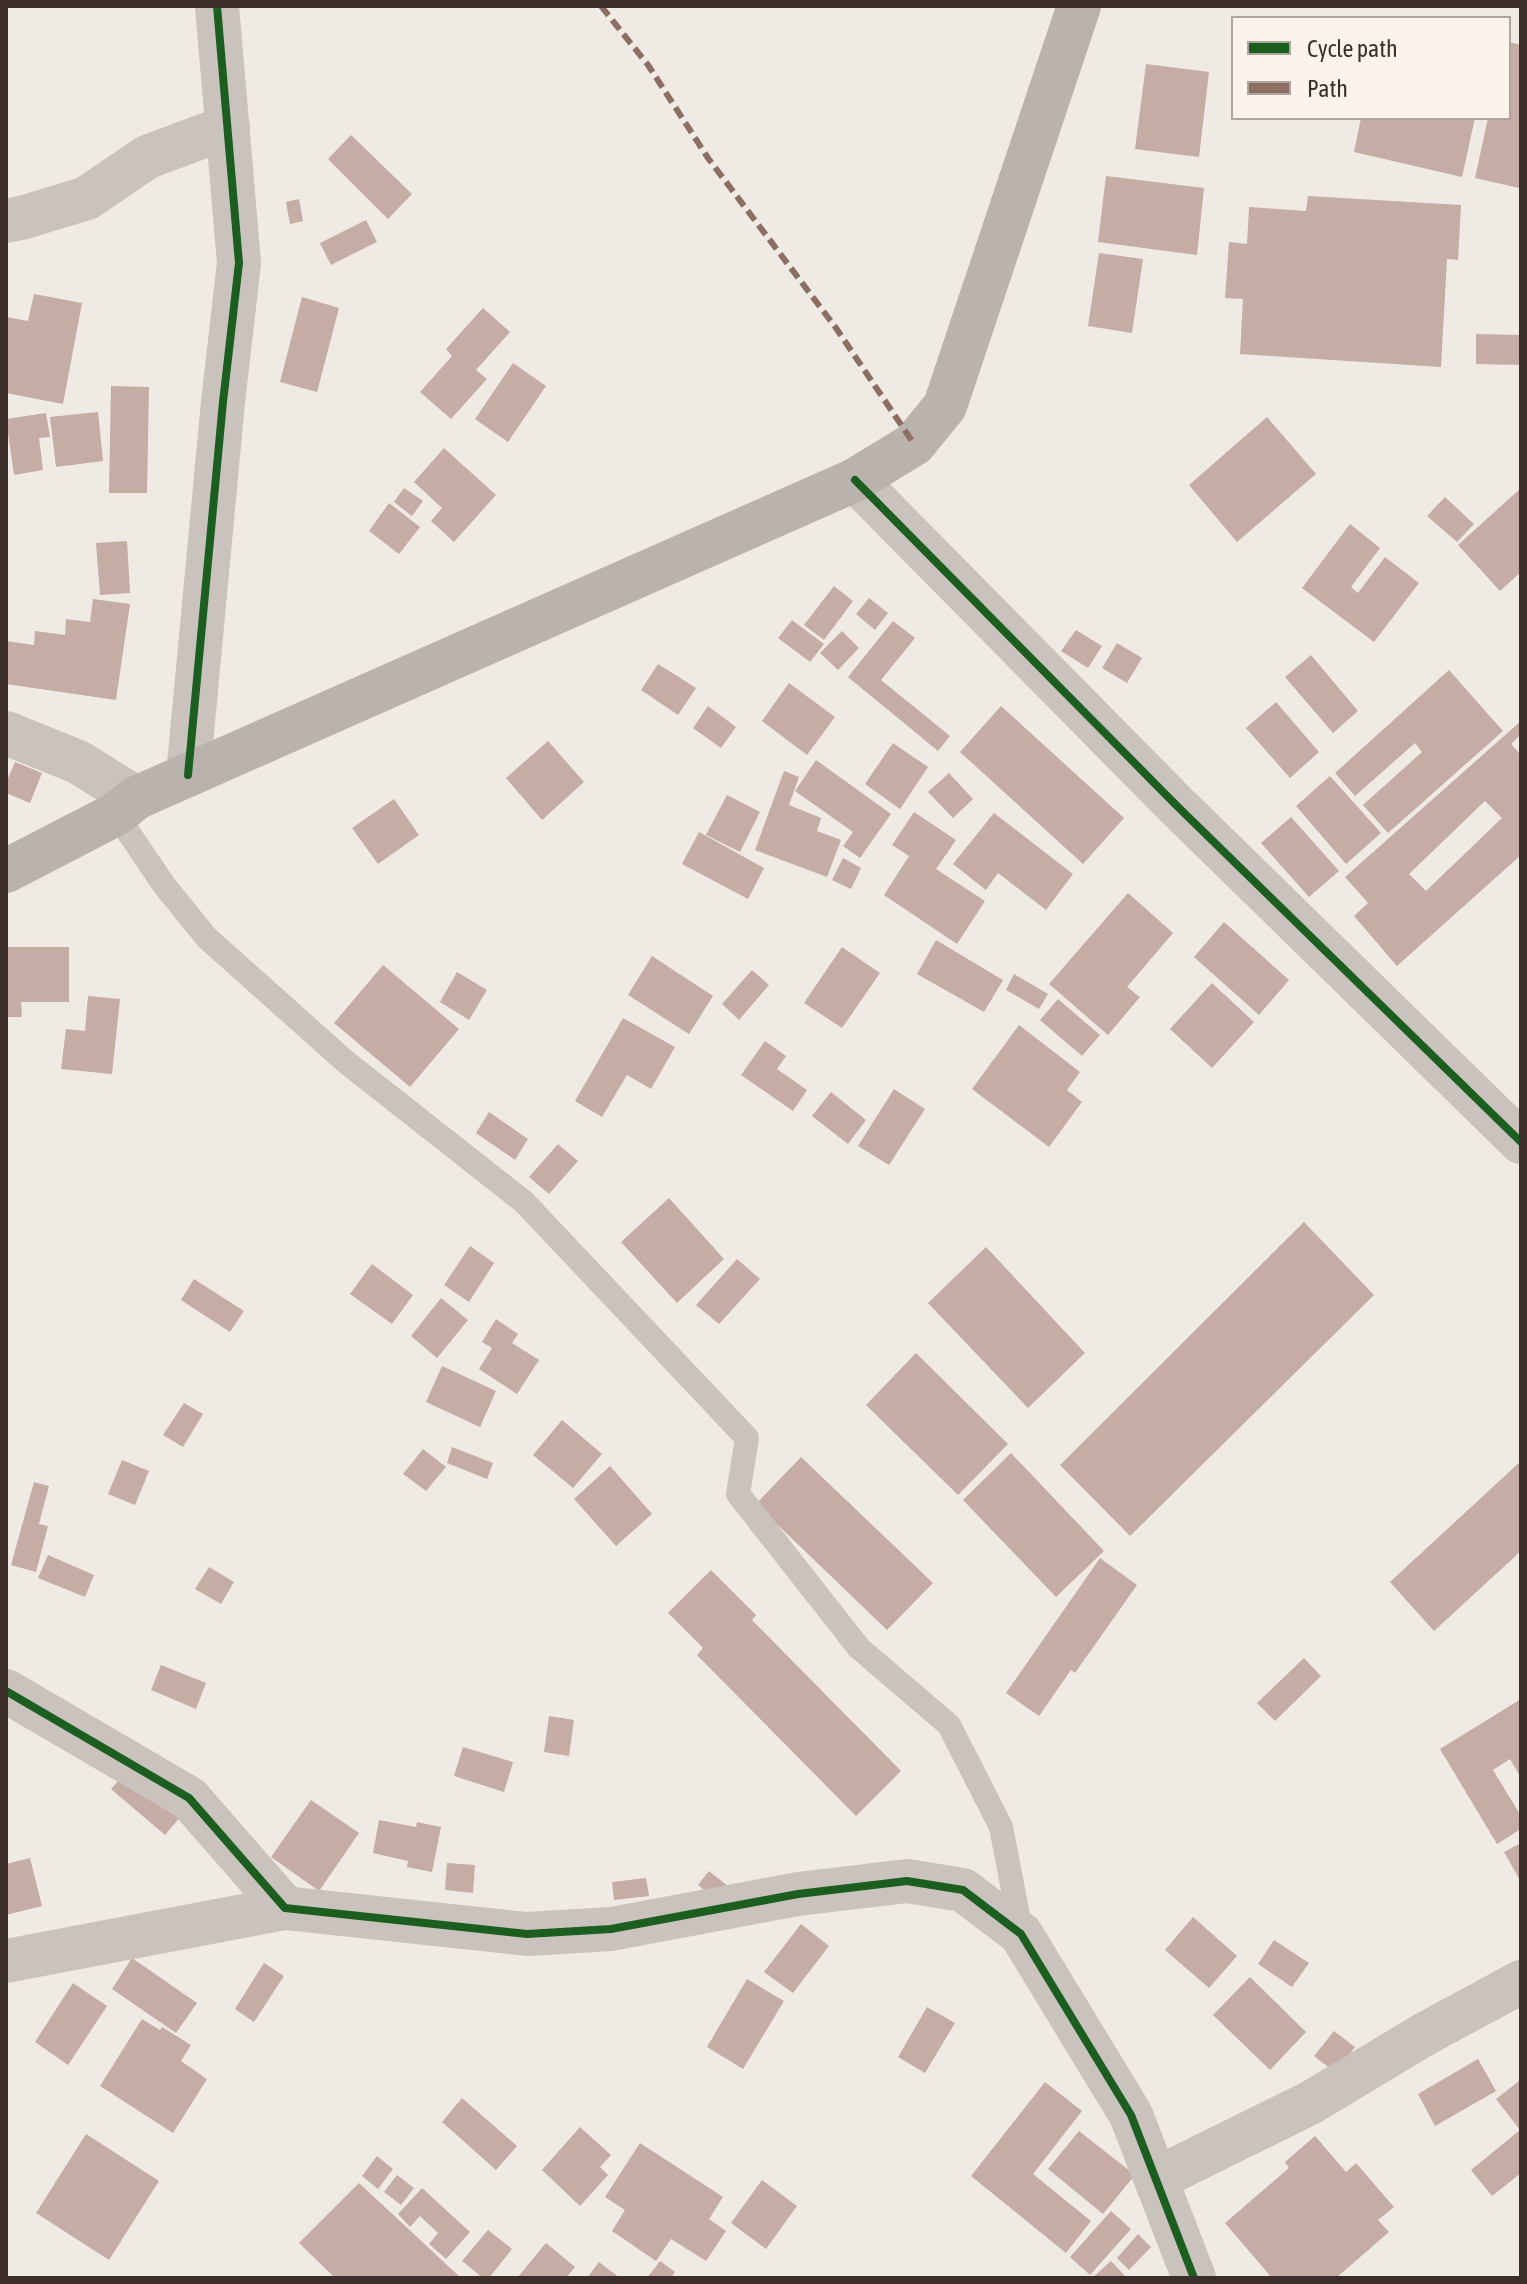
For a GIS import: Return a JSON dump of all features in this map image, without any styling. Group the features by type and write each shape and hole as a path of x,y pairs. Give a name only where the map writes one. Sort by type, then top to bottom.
{"main road":[{"path":"6,871 188,775 855,480 914,444 945,406 1079,6"}],"street":[{"path":"188,775 239,263 217,6"},
{"path":"6,221 87,198 147,157 228,127"},
{"path":"855,480 1164,794 1521,1142"},
{"path":"6,733 78,762 126,806"},
{"path":"6,1691 189,1798 285,1908"},
{"path":"6,1961 285,1908 527,1934 611,1929 798,1894 907,1881 963,1890 1021,1934 1131,2115 1194,2278"},
{"path":"1156,2179 1310,2103 1423,2035 1521,1982"}],"lane":[{"path":"126,806 164,885 207,938 346,1062 524,1202 747,1438 738,1494 859,1648 949,1725 1001,1827 1021,1934"}],"building":[{"path":"1511,42 1521,45 1519,188 1475,178 1488,120 1511,120"},
{"path":"1146,64 1209,72 1199,157 1135,149"},
{"path":"1361,120 1475,120 1462,177 1354,152"},
{"path":"351,135 412,194 388,219 328,159"},
{"path":"1106,176 1204,188 1197,255 1098,242"},
{"path":"1308,196 1461,205 1458,260 1447,259 1441,367 1240,354 1243,299 1225,298 1229,242 1247,244 1249,207 1306,211"},
{"path":"299,199 303,221 290,224 286,202"},
{"path":"366,220 377,242 331,265 320,243"},
{"path":"1099,253 1143,259 1132,333 1088,326"},
{"path":"34,294 82,303 63,404 6,393 6,317 28,321"},
{"path":"302,297 339,308 317,392 280,382"},
{"path":"483,308 510,332 476,370 487,379 451,419 420,392 452,356 446,349"},
{"path":"1476,334 1521,335 1521,365 1476,364"},
{"path":"513,363 546,386 508,442 475,419"},
{"path":"111,386 149,387 147,493 109,493"},
{"path":"98,412 103,461 56,467 50,417"},
{"path":"46,413 50,437 39,438 43,470 14,475 6,419"},
{"path":"1267,417 1316,474 1237,542 1189,485"},
{"path":"444,448 496,495 454,542 431,521 442,508 414,482"},
{"path":"404,488 423,501 412,516 394,502"},
{"path":"1521,488 1521,572 1500,591 1458,545"},
{"path":"1445,497 1474,524 1457,542 1427,516"},
{"path":"389,503 420,527 399,554 369,531"},
{"path":"1350,524 1380,548 1351,587 1358,593 1385,557 1419,583 1374,642 1302,588"},
{"path":"127,541 130,593 100,595 96,543"},
{"path":"834,586 853,601 824,640 804,625"},
{"path":"869,598 888,613 875,630 856,614"},
{"path":"93,599 130,604 116,700 6,684 6,641 34,645 35,631 65,635 66,619 90,622"},
{"path":"792,620 824,644 810,662 778,638"},
{"path":"893,621 915,638 881,680 950,736 938,751 848,677"},
{"path":"1076,630 1102,646 1088,668 1061,651"},
{"path":"842,631 859,648 838,670 820,653"},
{"path":"1117,643 1142,658 1127,683 1102,668"},
{"path":"1311,655 1358,711 1333,733 1285,677"},
{"path":"658,664 696,688 678,715 641,690"},
{"path":"1449,670 1503,731 1388,833 1363,805 1422,752 1415,743 1355,796 1335,773"},
{"path":"789,683 835,717 807,755 762,721"},
{"path":"1276,702 1319,752 1290,778 1246,728"},
{"path":"708,706 736,727 721,748 693,728"},
{"path":"1001,706 1124,818 1083,864 960,752"},
{"path":"1521,721 1521,734 1511,744 1521,755 1521,855 1397,966 1354,916 1368,903 1345,877","holes":["1485,801 1502,818 1426,891 1409,874"]},
{"path":"548,741 584,782 542,820 506,778"},
{"path":"893,743 928,767 900,809 865,784"},
{"path":"816,760 891,814 860,858 843,846 853,832 795,791"},
{"path":"15,762 42,773 30,803 6,793 6,783"},
{"path":"784,771 799,777 789,805 821,818 817,831 841,840 827,877 755,850"},
{"path":"949,773 973,799 953,818 928,792"},
{"path":"1330,776 1381,833 1346,864 1296,806"},
{"path":"727,795 760,812 740,852 706,835"},
{"path":"394,799 419,835 378,864 352,828"},
{"path":"914,812 956,840 936,869 985,901 957,944 884,895 909,856 892,845"},
{"path":"994,813 1073,874 1046,910 998,873 986,890 953,864"},
{"path":"1291,817 1339,871 1309,897 1261,843"},
{"path":"699,832 764,868 748,899 682,864"},
{"path":"843,858 861,868 851,889 832,880"},
{"path":"1128,893 1173,933 1127,987 1140,997 1108,1035 1049,984"},
{"path":"1224,922 1289,980 1259,1015 1194,957"},
{"path":"936,940 1003,980 984,1012 917,974"},
{"path":"6,947 69,947 69,1002 21,1002 22,1017 6,1017"},
{"path":"842,947 880,973 842,1028 804,1003"},
{"path":"652,956 713,996 689,1034 628,995"},
{"path":"383,965 459,1029 410,1087 334,1023"},
{"path":"752,970 769,985 739,1020 722,1004"},
{"path":"457,972 487,990 469,1020 440,1002"},
{"path":"1014,974 1048,994 1039,1009 1006,990"},
{"path":"1212,983 1254,1022 1212,1068 1170,1029"},
{"path":"88,996 120,999 112,1074 61,1069 66,1029 85,1031"},
{"path":"1058,999 1100,1035 1082,1056 1040,1020"},
{"path":"623,1018 675,1047 651,1089 627,1075 602,1117 575,1101"},
{"path":"1019,1025 1080,1072 1067,1090 1082,1102 1049,1147 972,1089"},
{"path":"765,1041 786,1056 777,1069 807,1090 793,1111 741,1075"},
{"path":"894,1089 925,1109 889,1165 858,1146"},
{"path":"831,1092 866,1120 848,1144 812,1116"},
{"path":"489,1112 528,1139 515,1160 476,1133"},
{"path":"558,1144 578,1161 549,1194 529,1177"},
{"path":"669,1198 724,1259 677,1303 621,1242"},
{"path":"1304,1222 1374,1295 1130,1536 1060,1465"},
{"path":"470,1246 494,1263 469,1302 444,1285"},
{"path":"986,1247 1085,1353 1028,1408 928,1303"},
{"path":"737,1259 760,1279 719,1324 696,1305"},
{"path":"372,1264 413,1295 392,1324 350,1294"},
{"path":"194,1279 244,1311 230,1332 181,1300"},
{"path":"441,1298 468,1320 437,1358 411,1336"},
{"path":"496,1319 518,1334 512,1343 539,1360 517,1394 479,1369 492,1348 482,1342"},
{"path":"916,1353 1008,1444 958,1495 866,1405"},
{"path":"442,1366 496,1391 480,1427 426,1402"},
{"path":"184,1403 203,1414 183,1447 163,1435"},
{"path":"562,1420 602,1454 573,1488 533,1455"},
{"path":"452,1447 493,1463 487,1479 447,1463"},
{"path":"423,1449 446,1467 426,1491 403,1474"},
{"path":"1011,1453 1104,1551 1056,1597 963,1500"},
{"path":"801,1457 933,1583 887,1630 756,1504"},
{"path":"122,1460 149,1471 135,1505 108,1494"},
{"path":"1521,1461 1521,1551 1434,1631 1390,1582"},
{"path":"610,1466 652,1514 616,1546 574,1499"},
{"path":"34,1482 49,1486 39,1524 48,1526 36,1572 11,1565"},
{"path":"48,1555 94,1575 85,1597 38,1578"},
{"path":"1100,1558 1137,1585 1075,1673 1071,1670 1039,1716 1006,1693"},
{"path":"209,1567 234,1582 221,1604 195,1589"},
{"path":"711,1570 756,1615 752,1620 901,1771 856,1816 697,1655 703,1648 668,1613"},
{"path":"1304,1658 1321,1676 1275,1721 1257,1703"},
{"path":"161,1665 206,1683 196,1709 151,1690"},
{"path":"1521,1699 1521,1778 1510,1759 1493,1770 1521,1816 1521,1829 1497,1844 1440,1749"},
{"path":"549,1716 574,1720 569,1756 544,1752"},
{"path":"463,1747 513,1762 504,1792 454,1776"},
{"path":"129,1769 182,1815 165,1835 111,1789"},
{"path":"311,1800 359,1833 319,1891 271,1857"},
{"path":"379,1820 416,1827 417,1822 441,1827 432,1872 407,1867 408,1861 373,1853"},
{"path":"1521,1843 1521,1882 1504,1852"},
{"path":"30,1858 42,1906 6,1915 6,1864"},
{"path":"447,1863 475,1865 473,1893 445,1890"},
{"path":"709,1871 729,1887 718,1901 698,1885"},
{"path":"646,1878 649,1896 614,1900 612,1882"},
{"path":"1193,1917 1237,1956 1209,1988 1165,1950"},
{"path":"801,1924 829,1946 793,1993 764,1972"},
{"path":"1274,1940 1309,1963 1292,1987 1258,1964"},
{"path":"132,1958 197,2003 176,2033 112,1989"},
{"path":"264,1963 284,1976 254,2022 235,2009"},
{"path":"1250,1977 1306,2032 1270,2070 1213,2015"},
{"path":"747,1979 784,2001 743,2069 707,2047"},
{"path":"73,1983 107,2006 68,2065 35,2042"},
{"path":"927,2007 955,2023 925,2073 898,2057"},
{"path":"142,2019 191,2045 181,2061 207,2079 173,2133 100,2086"},
{"path":"1334,2031 1355,2047 1336,2073 1314,2056"},
{"path":"1478,2059 1496,2091 1435,2126 1418,2094"},
{"path":"1519,2081 1521,2173 1492,2196 1471,2170 1520,2130 1496,2099"},
{"path":"1045,2082 1082,2111 1033,2174 1091,2221 1066,2253 971,2176"},
{"path":"462,2098 517,2146 496,2170 442,2122"},
{"path":"580,2127 611,2155 600,2167 608,2175 580,2206 542,2170"},
{"path":"1079,2131 1135,2175 1103,2214 1048,2169"},
{"path":"86,2134 159,2181 109,2260 36,2213"},
{"path":"1315,2136 1346,2172 1356,2163 1394,2207 1378,2220 1389,2232 1336,2278 1272,2278 1225,2223 1289,2168 1285,2162"},
{"path":"640,2143 723,2197 709,2219 726,2231 706,2261 671,2239 656,2261 612,2231 625,2210 605,2197"},
{"path":"377,2156 393,2169 378,2189 362,2176"},
{"path":"397,2175 414,2188 401,2205 384,2192"},
{"path":"762,2180 797,2206 766,2249 731,2223"},
{"path":"359,2183 461,2278 335,2278 299,2243"},
{"path":"422,2188 470,2232 446,2259 429,2244 438,2233 420,2216 410,2227 398,2214"},
{"path":"1111,2211 1131,2229 1090,2275 1070,2257"},
{"path":"488,2230 512,2249 489,2278 483,2278 462,2261"},
{"path":"1138,2234 1151,2247 1129,2270 1117,2258"},
{"path":"546,2243 575,2267 566,2278 517,2278"},
{"path":"660,2261 675,2272 671,2278 647,2278"},
{"path":"1111,2261 1125,2276 1092,2278"},
{"path":"599,2262 620,2278 587,2278"}],"marked path":[{"path":"601,6 648,65 708,158 836,328 914,444"}],"cycle path":[{"path":"188,775 239,263 217,6"},
{"path":"855,480 1176,805 1521,1142"},
{"path":"6,1691 189,1798 285,1908 527,1934 611,1929 798,1894 907,1881 963,1890 1021,1934 1131,2115 1194,2278"}]}
